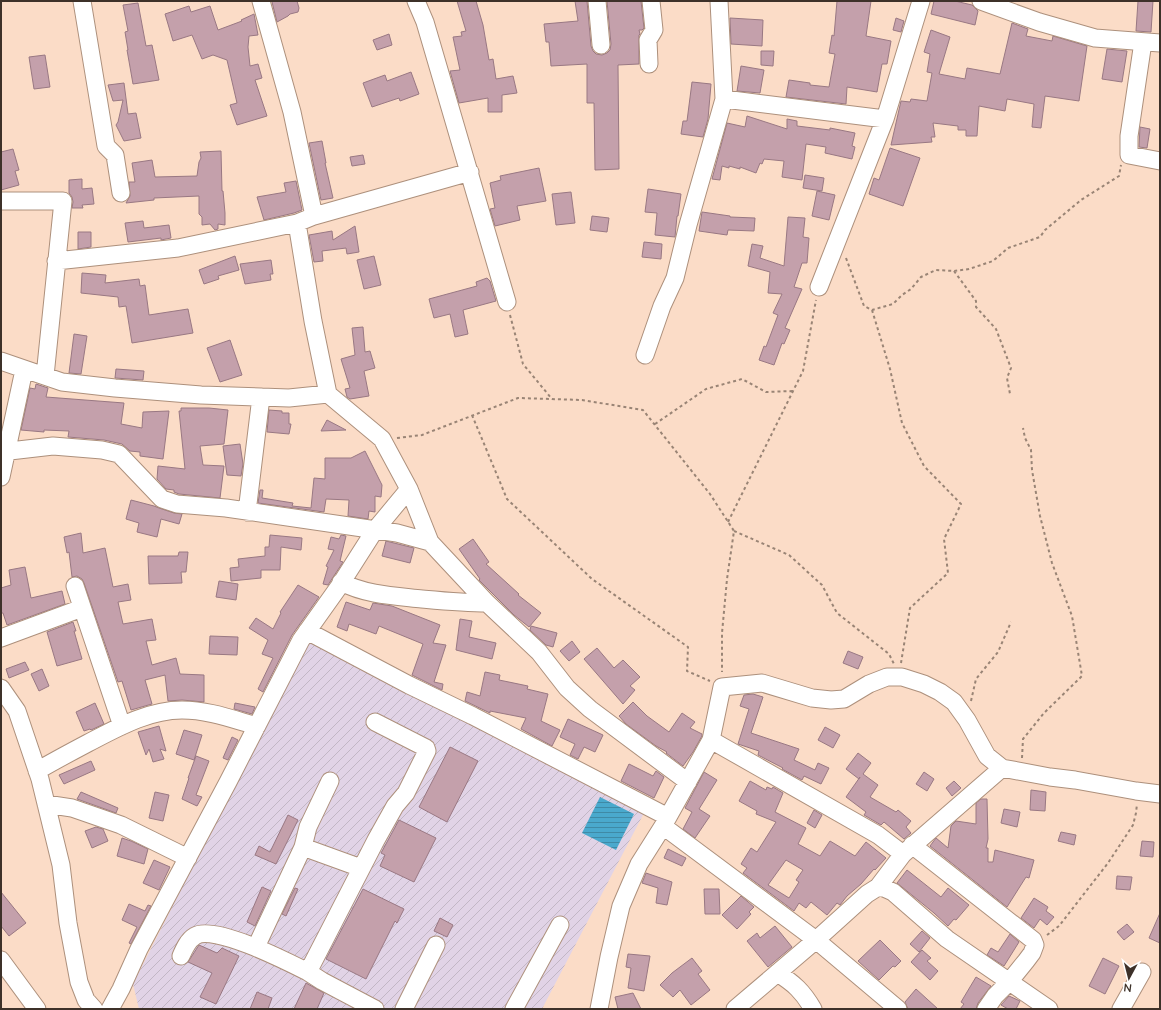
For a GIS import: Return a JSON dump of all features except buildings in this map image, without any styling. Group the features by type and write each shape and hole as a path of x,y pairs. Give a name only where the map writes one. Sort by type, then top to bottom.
{"street":[{"path":"82,1 106,146 115,155 121,194"},
{"path":"262,1 292,112 314,216"},
{"path":"416,1 425,22 507,302"},
{"path":"597,1 601,45"},
{"path":"649,64 648,40 654,30 651,1"},
{"path":"645,355 662,306 674,278 724,99 718,1"},
{"path":"819,287 885,119 921,1"},
{"path":"981,1 1039,22 1095,38 1160,43"},
{"path":"1143,42 1129,136 1129,155 1160,162"},
{"path":"724,99 885,119"},
{"path":"56,261 178,248 297,224 314,216 470,172"},
{"path":"1,201 63,201 45,376"},
{"path":"297,224 313,321 328,394 382,439 409,489 430,542 487,603 539,652 567,688 590,709 688,782"},
{"path":"1,361 62,382 115,388 201,395 289,398 328,394"},
{"path":"1,477 3,452 24,370"},
{"path":"248,512 261,397"},
{"path":"3,452 53,446 102,450 119,454 162,499 177,504 248,512 397,533 430,542"},
{"path":"110,1009 121,989 139,949 307,631 375,530 409,489"},
{"path":"341,582 352,588 391,596 467,603 487,603"},
{"path":"75,586 122,726"},
{"path":"1,638 82,608"},
{"path":"307,631 409,685 473,716 666,821 816,940 898,1009"},
{"path":"599,1009 621,906 639,864 666,821 711,740 722,687 762,683 812,698 831,700 844,698 869,684 887,677 900,675 924,684 940,692 954,702 967,720 987,756 1002,768 1160,794"},
{"path":"1,688 17,711 37,771 61,865 68,924 79,982 86,1000 94,1009"},
{"path":"37,771 122,726 146,716 184,710 211,713 257,726"},
{"path":"308,972 361,868 395,806 406,793 428,751 426,748 375,722"},
{"path":"711,740 878,835 908,850 1030,936 1035,945 1032,953 1009,982 994,996 986,1009"},
{"path":"734,1009 816,940 866,894 878,887 908,850 1002,768"},
{"path":"256,947 303,847 308,827 330,781"},
{"path":"46,804 72,808 121,825 188,858"},
{"path":"303,847 361,868"},
{"path":"878,887 893,892 947,939 1049,1009"},
{"path":"514,1009 560,925"},
{"path":"181,956 189,940 195,935 209,934 256,947 274,955 375,1009"},
{"path":"404,1009 436,945"},
{"path":"2,963 37,1009"},
{"path":"1121,1009 1142,972"},
{"path":"777,973 793,983 813,1009"}],"path":[{"path":"834,248 846,258 864,306 872,310 893,304 921,277 936,270 954,271 969,269 993,261 1008,248 1040,237 1045,230 1081,200 1119,176 1121,165 1129,155"},
{"path":"954,271 976,301 976,307 996,329 1010,368 1007,378 1010,394"},
{"path":"728,522 803,371 819,287"},
{"path":"507,302 523,364 552,399"},
{"path":"872,310 890,369 902,423 924,466 961,504 944,539 948,573 910,608 900,675"},
{"path":"655,424 706,389 742,379 766,392 793,391"},
{"path":"382,439 422,435 518,398 582,400 643,410 710,494 734,531 789,556 822,585 837,613 888,654 900,675"},
{"path":"472,415 508,499 592,578 688,647 687,671 722,687 722,633 734,531"},
{"path":"1021,771 1023,739 1044,713 1082,676 1072,616 1052,563 1040,516 1032,470 1031,450 1025,438 1023,428"},
{"path":"967,720 976,679 998,652 1011,622"},
{"path":"1035,945 1059,926 1108,863 1133,825 1136,813 1136,791"}],"shaded area":[{"path":"307,638 645,811 542,1009 139,1009 133,984"}],"water":[{"path":"600,797 634,814 616,850 582,833"}]}
